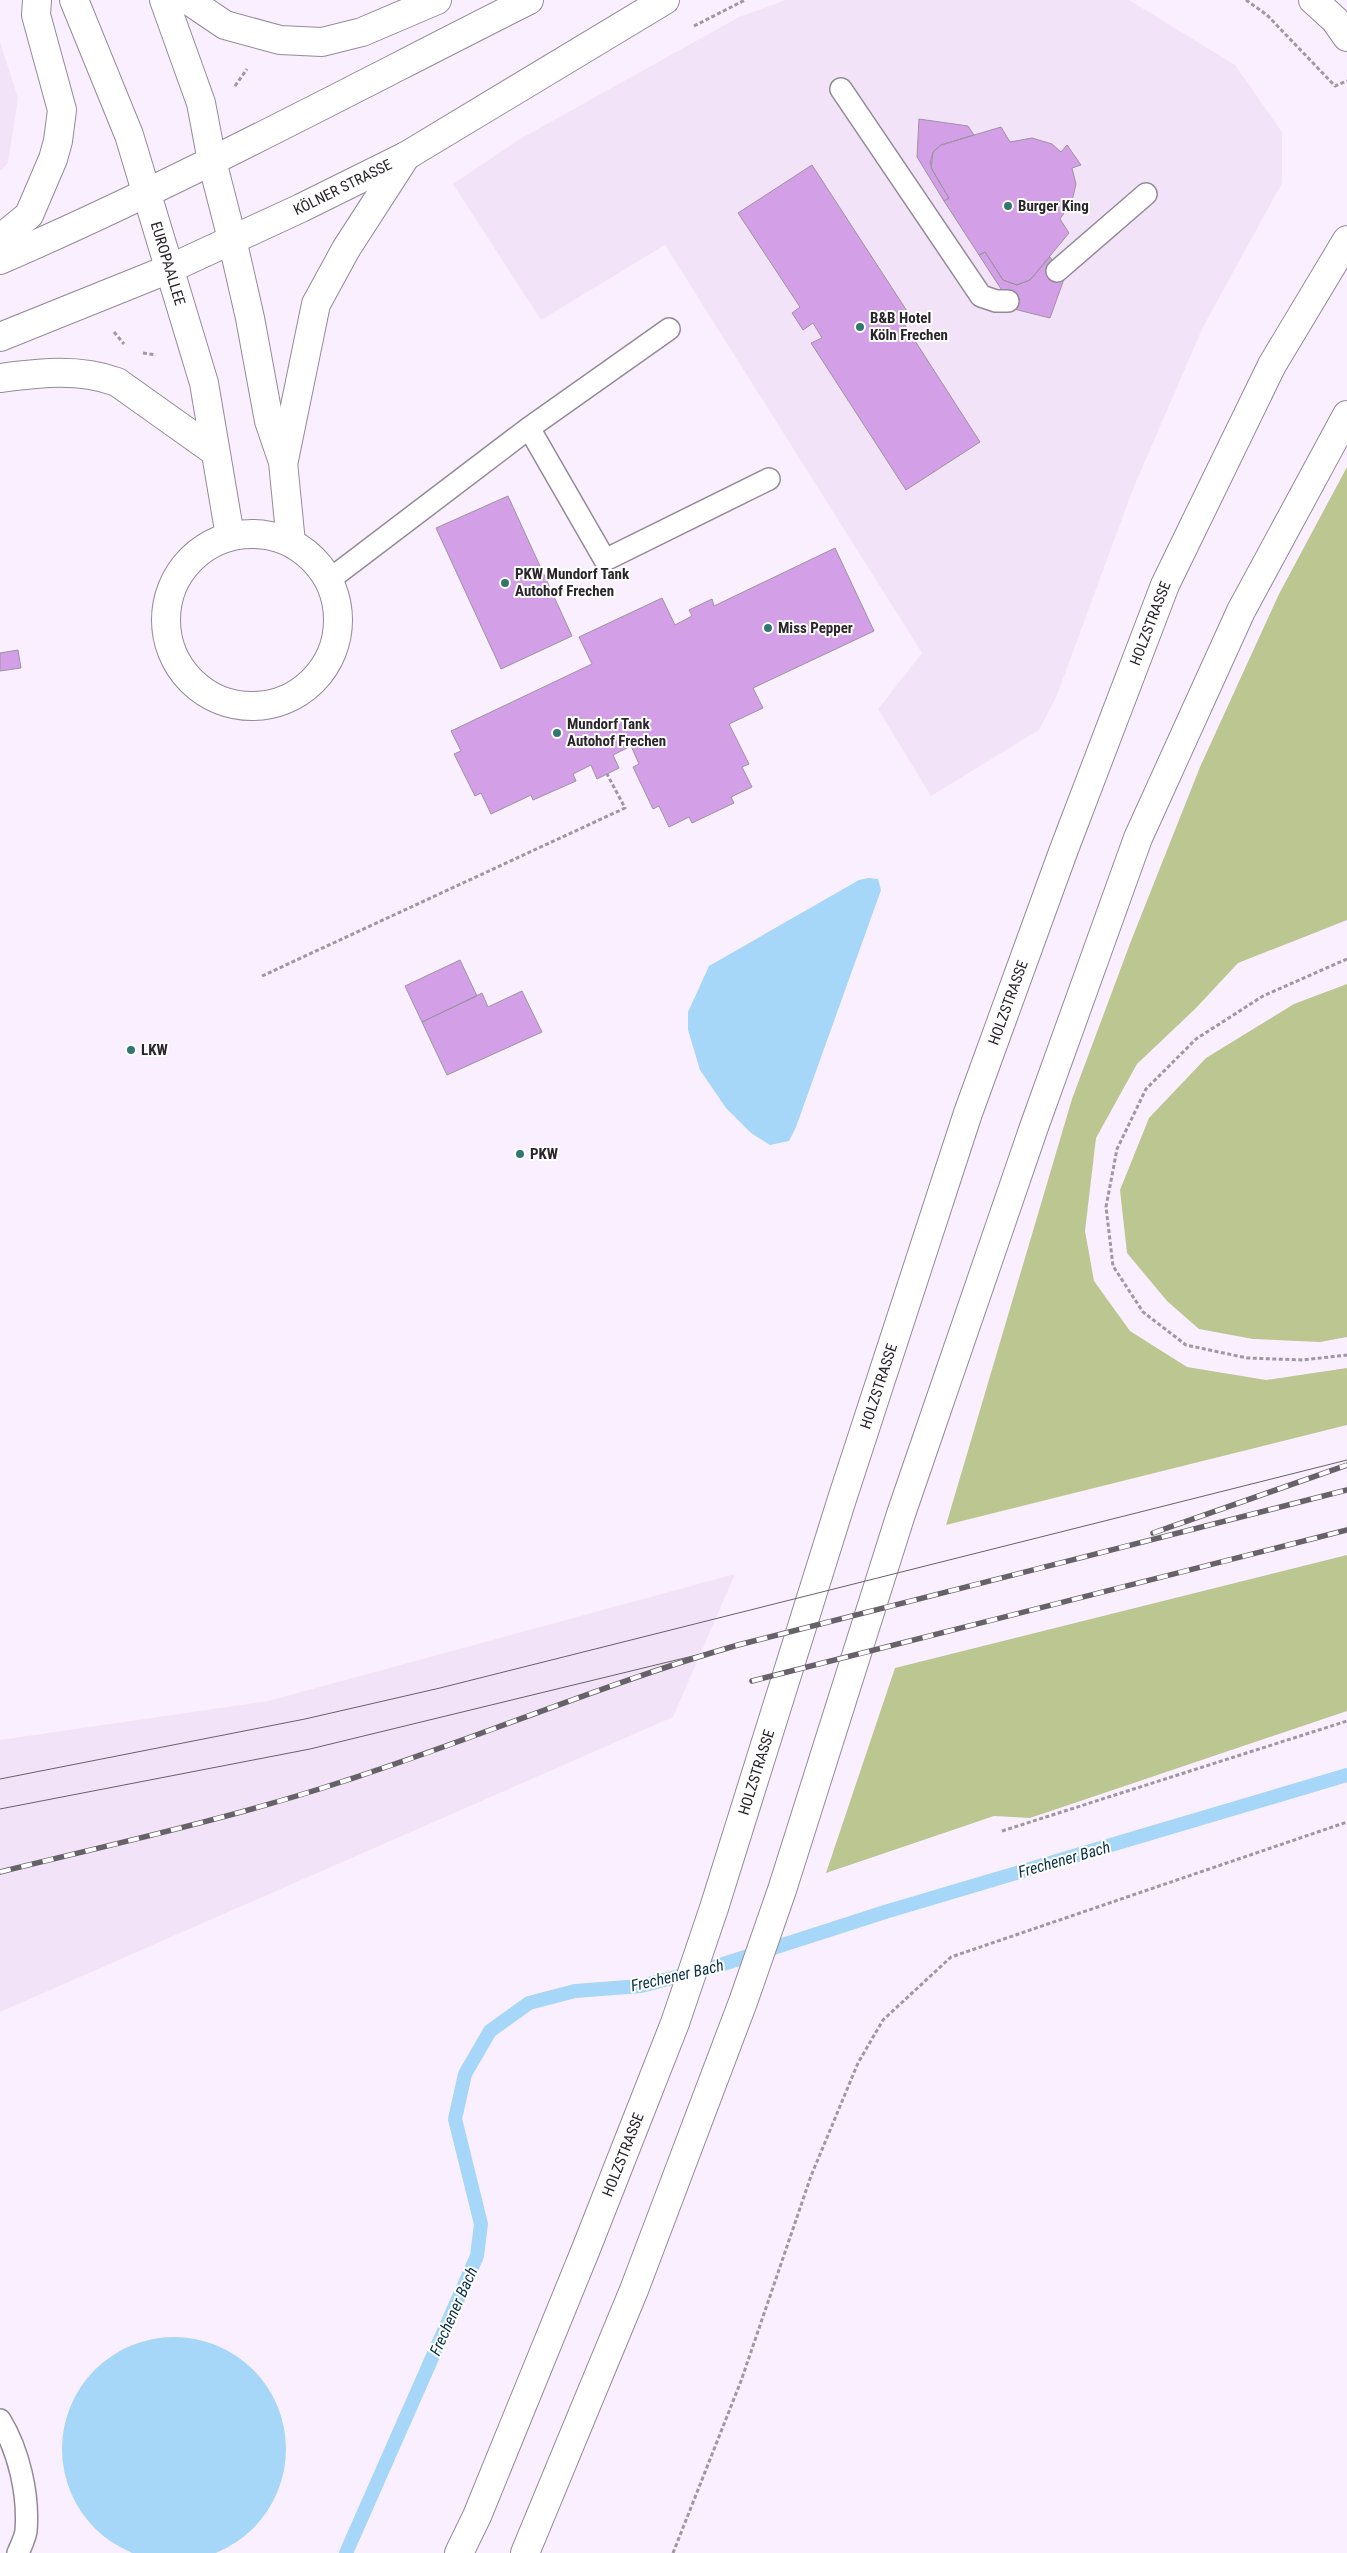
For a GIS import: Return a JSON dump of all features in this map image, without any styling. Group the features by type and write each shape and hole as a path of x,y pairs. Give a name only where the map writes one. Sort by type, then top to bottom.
{"main road":[{"path":"0,239 29,215 53,159 58,140 62,110 36,15 37,0"},
{"name":"EUROPAALLEE","path":"74,0 126,128 204,383 214,452 230,536"},
{"path":"164,0 200,103 212,161 232,239 250,318 268,421 283,462 291,543"},
{"path":"188,0 226,25 280,40 322,42 362,32 437,0"},
{"path":"0,260 84,224 529,0"},
{"name":"KÖLNER STRASSE","path":"0,337 169,269 406,156 665,0"},
{"path":"1313,0 1335,20 1347,37"},
{"path":"283,462 316,304 346,249 406,156"},
{"name":"HOLZSTRASSE","path":"459,2553 477,2516 586,2250 675,2023 714,1908 842,1499 968,1114 1165,585 1268,374 1347,240"},
{"path":"0,378 60,371 101,376 117,382 214,452"},
{"path":"525,2553 634,2290 743,2002 782,1890 901,1514 1037,1118 1138,838 1240,611 1347,414"},
{"path":"256,533 291,543 311,557 321,567 329,580 337,605 338,631 325,665 307,687 282,701 248,706 222,701 203,691 186,676 175,660 166,634 166,607 170,589 182,568 202,550 230,536 256,533"}],"lane":[{"path":"841,89 981,296 996,302 1008,301"},
{"path":"1057,272 1146,194"},
{"path":"329,580 529,428 669,328"},
{"path":"529,428 605,560 769,479"},
{"path":"0,2420 6,2430 24,2487 26,2532 18,2553"}],"path":[{"path":"690,28 745,0"},
{"path":"1246,0 1267,15 1335,86 1347,81"},
{"path":"139,352 155,356 192,344"},
{"path":"262,976 625,808 608,774"},
{"path":"1347,959 1263,996 1196,1039 1146,1089 1117,1148 1106,1207 1113,1266 1142,1312 1186,1345 1248,1358 1302,1360 1347,1355"},
{"path":"1002,1831 1347,1722"},
{"path":"672,2553 741,2381 811,2176 858,2063 883,2020 951,1957 1347,1822"}],"shaded area":[{"path":"786,0 1129,0 1235,65 1282,132 1282,183 1203,327 1133,489 1057,695 1039,730 931,796 878,709 922,653 665,245 541,320 453,184 520,139 739,17"},
{"path":"0,42 18,98 8,163 0,171"},
{"path":"735,1574 673,1717 0,2012 0,1740 268,1701"}],"green space":[{"path":"1347,467 1347,920 1238,963 1196,1008 1137,1064 1096,1138 1085,1231 1094,1281 1130,1331 1187,1367 1266,1380 1347,1368 1347,1425 946,1525 1072,1099 1131,941 1200,767 1279,594"},
{"path":"1347,984 1347,1337 1320,1342 1253,1339 1199,1329 1167,1301 1127,1253 1120,1190 1149,1118 1206,1058 1294,1004"},
{"path":"1347,1555 1347,1711 1030,1818 994,1816 826,1873 895,1668"}],"water":[{"path":"868,878 878,879 881,890 796,1127 789,1141 770,1145 751,1133 726,1108 700,1070 688,1030 688,1012 709,966 859,880"},
{"path":"174,2337 196,2339 217,2346 236,2356 253,2370 267,2387 277,2406 284,2427 286,2449 284,2471 277,2492 267,2511 253,2528 236,2542 217,2552 196,2559 174,2561 152,2559 131,2552 112,2542 95,2528 81,2511 71,2492 64,2471 62,2449 64,2427 71,2406 81,2387 95,2370 112,2356 131,2346 152,2339"}],"building":[{"path":"919,119 968,126 974,135 941,145 933,152 931,168 949,198 944,201 917,157"},
{"name":"Burger King","path":"1001,127 1010,142 1032,138 1052,144 1061,152 1067,145 1081,165 1072,168 1076,184 1072,201 1060,219 1069,233 1030,280 1017,285 1003,280 985,252 979,255 944,201 949,198 930,163 933,152 941,145"},
{"name":"B&B Hotel Köln Frechen","path":"812,165 907,311 899,316 980,442 906,490 811,343 822,338 813,323 803,330 792,313 800,307 738,213"},
{"path":"985,252 1003,280 1017,285 1030,280 1050,257 1064,279 1050,318 1014,309 979,255"},
{"path":"508,496 572,636 501,669 436,528"},
{"path":"835,548 874,631 753,688 763,708 729,724 749,764 742,767 752,787 731,797 734,803 692,823 689,817 669,827 659,806 653,809 633,767 639,764 631,746 613,755 619,768 597,779 591,765 573,774 576,781 533,800 531,795 491,814 481,793 475,796 454,754 461,751 451,731 592,664 579,637 662,598 675,625 692,616 689,610 712,599 714,606"},
{"path":"18,650 21,668 0,671 0,653"},
{"path":"460,960 477,996 422,1022 405,986"},
{"path":"522,991 542,1032 447,1075 422,1022 482,993 488,1007"}],"waterway":[{"name":"Frechener Bach","path":"346,2553 477,2256 481,2224 455,2119 465,2074 490,2031 529,2003 575,1991 641,1986 714,1967 885,1912 1347,1775"}],"tram line":[{"path":"0,1779 305,1719 440,1688 1347,1460"},
{"path":"0,1809 310,1749 738,1645"}],"railway":[{"path":"1153,1533 1347,1465"},
{"path":"0,1872 297,1796 438,1749 587,1694 738,1645 1347,1490"},
{"path":"752,1681 1347,1530"}],"place":[{"name":"Burger King","path":"1008,206"},
{"name":"B&B Hotel Köln Frechen","path":"860,327"},
{"name":"PKW Mundorf Tank Autohof Frechen","path":"505,583"},
{"name":"Miss Pepper","path":"768,628"},
{"name":"Mundorf Tank Autohof Frechen","path":"557,733"},
{"name":"LKW","path":"131,1050"},
{"name":"PKW","path":"520,1154"}]}
